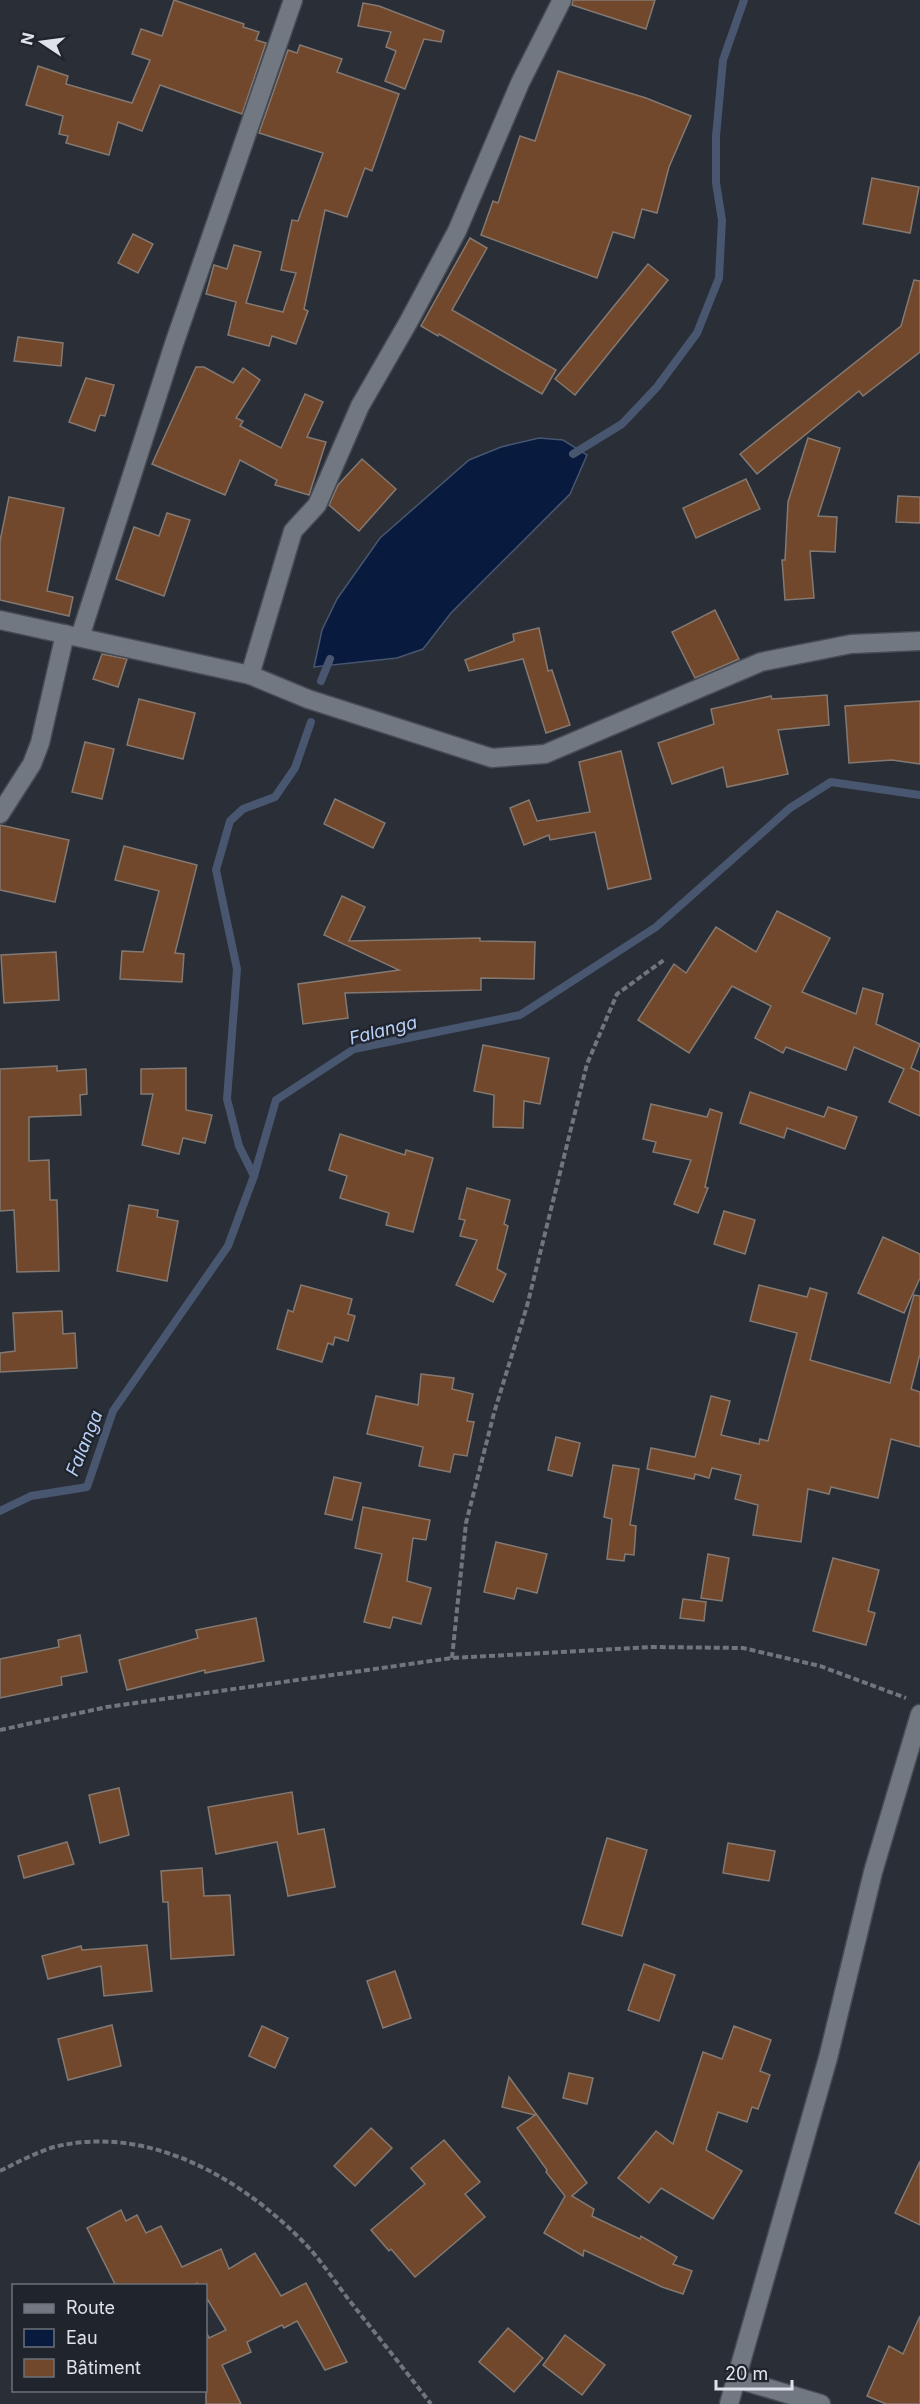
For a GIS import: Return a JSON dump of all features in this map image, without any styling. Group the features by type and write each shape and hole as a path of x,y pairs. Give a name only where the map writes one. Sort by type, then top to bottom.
{"street":[{"path":"0,814 32,764 40,743 72,635 293,0"},
{"path":"250,675 293,531 317,505 360,406 457,231 520,83 562,0"},
{"path":"0,620 250,675 324,705 492,758 545,754 761,662 851,644 920,641"},
{"path":"729,2404 828,2058 914,1707"},
{"path":"737,2379 821,2404"}],"path":[{"path":"452,1658 466,1522 494,1413 527,1306 588,1064 617,994 664,960"},
{"path":"0,1730 107,1707 452,1658 652,1647 743,1648 820,1666 914,1707"},
{"path":"0,2171 55,2147 85,2143 125,2143 161,2151 204,2168 257,2200 310,2250 431,2404"}],"water":[{"path":"539,438 563,440 587,455 570,494 451,613 423,649 397,658 314,667 322,630 337,599 380,538 469,460 501,447"}],"building":[{"path":"174,0 244,24 243,27 259,32 256,40 266,43 242,114 160,85 142,131 118,122 109,155 66,143 68,136 59,134 63,116 26,105 38,66 68,76 66,84 132,103 150,60 132,54 141,29 162,36"},
{"path":"573,0 655,0 646,29 572,5"},
{"path":"363,3 379,6 444,31 441,42 424,39 405,89 385,81 396,51 386,47 391,32 358,26"},
{"path":"300,45 342,59 337,72 399,94 372,171 365,168 347,217 325,210 304,309 308,311 296,344 272,336 269,346 228,335 236,302 206,294 214,265 227,269 234,245 261,252 246,303 283,312 296,273 281,270 292,220 298,221 323,153 259,133 288,50 297,53"},
{"path":"558,71 646,98 691,116 669,167 657,213 642,209 634,238 613,232 597,278 481,235 493,201 498,203 520,136 535,141"},
{"path":"872,178 919,187 910,233 863,224"},
{"path":"133,234 153,244 138,273 118,263"},
{"path":"470,238 487,248 452,310 556,370 542,394 439,334 438,336 421,326"},
{"path":"648,264 668,280 575,395 555,379"},
{"path":"914,280 920,281 920,352 863,396 859,391 757,474 740,454 901,326"},
{"path":"18,337 63,343 61,366 14,361"},
{"path":"196,367 204,367 233,383 243,368 260,380 236,418 243,421 240,426 281,448 305,394 323,402 307,437 326,442 309,495 275,485 277,480 240,460 225,495 152,464"},
{"path":"86,378 114,385 105,416 100,415 95,431 69,422"},
{"path":"808,438 840,448 818,516 837,517 835,552 810,551 814,598 785,600 782,560 785,560 788,502"},
{"path":"362,459 396,489 359,531 329,505 338,485"},
{"path":"746,479 760,509 696,538 683,508"},
{"path":"898,496 920,497 920,523 896,522"},
{"path":"9,497 64,508 47,591 73,597 69,616 0,600 0,541"},
{"path":"167,513 190,520 164,596 116,579 134,527 159,536"},
{"path":"715,610 739,659 695,678 672,632"},
{"path":"539,628 548,671 552,670 570,725 546,733 523,659 469,671 465,660 514,641 513,634"},
{"path":"102,654 127,659 118,687 93,679"},
{"path":"827,695 829,725 778,730 788,774 727,787 723,767 672,784 658,743 714,724 711,709 771,696 772,699"},
{"path":"139,699 195,713 183,759 127,745"},
{"path":"920,701 920,764 892,760 849,763 845,706"},
{"path":"85,742 114,749 102,799 72,792"},
{"path":"621,751 651,879 608,889 595,832 550,840 549,835 524,845 510,808 529,800 537,821 590,812 579,762"},
{"path":"335,799 385,823 373,848 324,824"},
{"path":"0,825 69,840 55,902 0,890"},
{"path":"124,846 197,865 175,953 184,954 182,982 120,979 122,951 143,952 159,891 115,880"},
{"path":"342,896 365,907 349,941 480,938 480,941 535,942 534,979 481,978 481,990 345,993 348,1018 303,1024 298,984 399,970 324,935"},
{"path":"777,911 830,938 802,992 856,1014 863,988 883,994 876,1024 920,1044 911,1068 920,1072 920,1116 889,1102 904,1069 854,1047 846,1070 786,1047 783,1053 755,1038 771,1006 732,986 689,1053 638,1020 674,964 686,973 716,927 756,952"},
{"path":"56,952 59,1000 4,1003 1,955"},
{"path":"483,1045 549,1058 540,1104 524,1101 523,1128 493,1127 494,1095 474,1091"},
{"path":"57,1066 57,1071 86,1069 87,1094 80,1095 81,1115 29,1117 29,1161 49,1160 50,1200 57,1200 59,1271 17,1272 14,1210 0,1211 0,1069"},
{"path":"186,1068 186,1110 212,1115 205,1143 183,1138 179,1154 142,1145 153,1094 141,1094 141,1069"},
{"path":"750,1092 824,1117 828,1107 857,1117 845,1149 787,1128 784,1138 740,1123"},
{"path":"651,1104 707,1117 710,1109 722,1113 705,1187 708,1188 698,1213 674,1204 691,1160 653,1152 656,1142 643,1139"},
{"path":"340,1134 405,1155 406,1150 433,1158 413,1232 386,1225 389,1213 340,1198 347,1176 329,1170"},
{"path":"467,1188 510,1200 504,1224 508,1226 497,1269 506,1274 493,1302 456,1285 477,1240 460,1236 465,1220 459,1219"},
{"path":"129,1205 158,1210 157,1217 178,1221 167,1281 117,1271"},
{"path":"724,1211 755,1220 745,1254 714,1244"},
{"path":"883,1237 920,1254 920,1278 904,1313 858,1293"},
{"path":"301,1285 352,1299 348,1314 355,1316 348,1341 335,1337 333,1345 328,1343 322,1362 277,1349 288,1310 293,1312"},
{"path":"759,1285 807,1297 810,1288 827,1293 810,1360 890,1383 914,1295 920,1296 920,1354 911,1389 920,1392 920,1447 891,1439 878,1498 831,1487 829,1494 808,1489 801,1542 753,1535 758,1505 735,1499 741,1475 712,1468 709,1478 695,1474 694,1479 647,1469 651,1448 695,1457 711,1396 730,1401 721,1435 759,1444 760,1439 768,1441 797,1333 750,1321"},
{"path":"62,1311 63,1334 75,1333 77,1368 0,1372 0,1353 15,1351 13,1313"},
{"path":"421,1374 454,1378 452,1389 473,1394 467,1421 474,1422 467,1456 454,1454 450,1472 419,1466 423,1447 367,1434 376,1396 418,1405"},
{"path":"556,1437 580,1443 572,1476 548,1470"},
{"path":"613,1465 639,1469 630,1525 636,1526 634,1555 625,1554 624,1561 607,1559 612,1519 604,1517"},
{"path":"334,1477 361,1483 352,1520 325,1514"},
{"path":"363,1507 430,1520 426,1540 413,1538 407,1581 431,1588 421,1624 393,1617 390,1628 364,1622 382,1554 355,1548"},
{"path":"496,1542 547,1554 537,1593 517,1588 514,1599 484,1592"},
{"path":"708,1554 729,1558 722,1601 701,1598"},
{"path":"833,1558 879,1570 868,1611 875,1613 866,1645 813,1631"},
{"path":"683,1599 706,1602 704,1621 680,1618"},
{"path":"256,1618 264,1661 205,1673 205,1670 127,1690 119,1660 198,1638 196,1630"},
{"path":"80,1635 87,1672 61,1677 62,1685 0,1698 0,1659 59,1647 58,1640"},
{"path":"119,1788 129,1835 100,1843 89,1795"},
{"path":"292,1792 298,1834 324,1829 335,1887 288,1896 277,1842 216,1854 208,1807"},
{"path":"607,1838 647,1850 622,1936 582,1924"},
{"path":"67,1842 74,1864 24,1878 18,1856"},
{"path":"728,1843 775,1851 769,1881 723,1873"},
{"path":"202,1868 204,1896 230,1895 234,1955 171,1959 168,1902 163,1902 161,1871"},
{"path":"147,1945 152,1991 104,1996 101,1966 48,1979 42,1956 81,1946 82,1950"},
{"path":"644,1964 675,1975 659,2021 628,2010"},
{"path":"395,1971 411,2018 383,2028 367,1981"},
{"path":"112,2025 121,2066 68,2080 58,2039"},
{"path":"262,2026 288,2038 275,2068 249,2056"},
{"path":"734,2026 771,2040 760,2071 770,2075 758,2109 752,2107 747,2122 718,2112 706,2150 742,2171 713,2219 661,2188 649,2203 618,2178 656,2131 673,2144 703,2052 722,2059"},
{"path":"569,2073 593,2078 587,2104 563,2098"},
{"path":"509,2077 587,2183 572,2196 594,2209 592,2216 640,2239 641,2236 677,2257 673,2264 692,2271 683,2294 662,2287 584,2250 583,2256 544,2233 565,2196 517,2128 535,2115 502,2107"},
{"path":"371,2128 392,2148 355,2186 334,2166"},
{"path":"444,2140 480,2182 465,2194 485,2217 415,2277 371,2230 425,2184 411,2168"},
{"path":"920,2161 920,2225 895,2213"},
{"path":"121,2210 126,2221 137,2215 146,2233 161,2226 182,2267 221,2249 229,2269 255,2253 281,2296 306,2283 347,2362 325,2370 297,2321 284,2328 282,2325 247,2342 251,2352 222,2365 241,2404 206,2404 207,2333 209,2338 226,2330 207,2299 207,2284 115,2284 87,2228"},
{"path":"920,2316 920,2404 886,2404 867,2396 889,2346 903,2354"},
{"path":"508,2328 543,2358 514,2392 479,2362"},
{"path":"565,2335 605,2365 582,2395 543,2365"}],"waterway":[{"path":"573,454 622,424 657,387 697,333 719,278 722,220 716,183 716,136 723,60 744,0"},
{"path":"321,681 330,659"},
{"path":"254,1176 239,1146 227,1099 237,969 216,870 230,821 243,809 275,797 295,768 311,722"},
{"name":"Falanga","path":"0,1511 31,1496 87,1487 113,1411 228,1246 254,1176 276,1100 354,1049 520,1015 656,927 790,808 831,782 920,795"}]}
